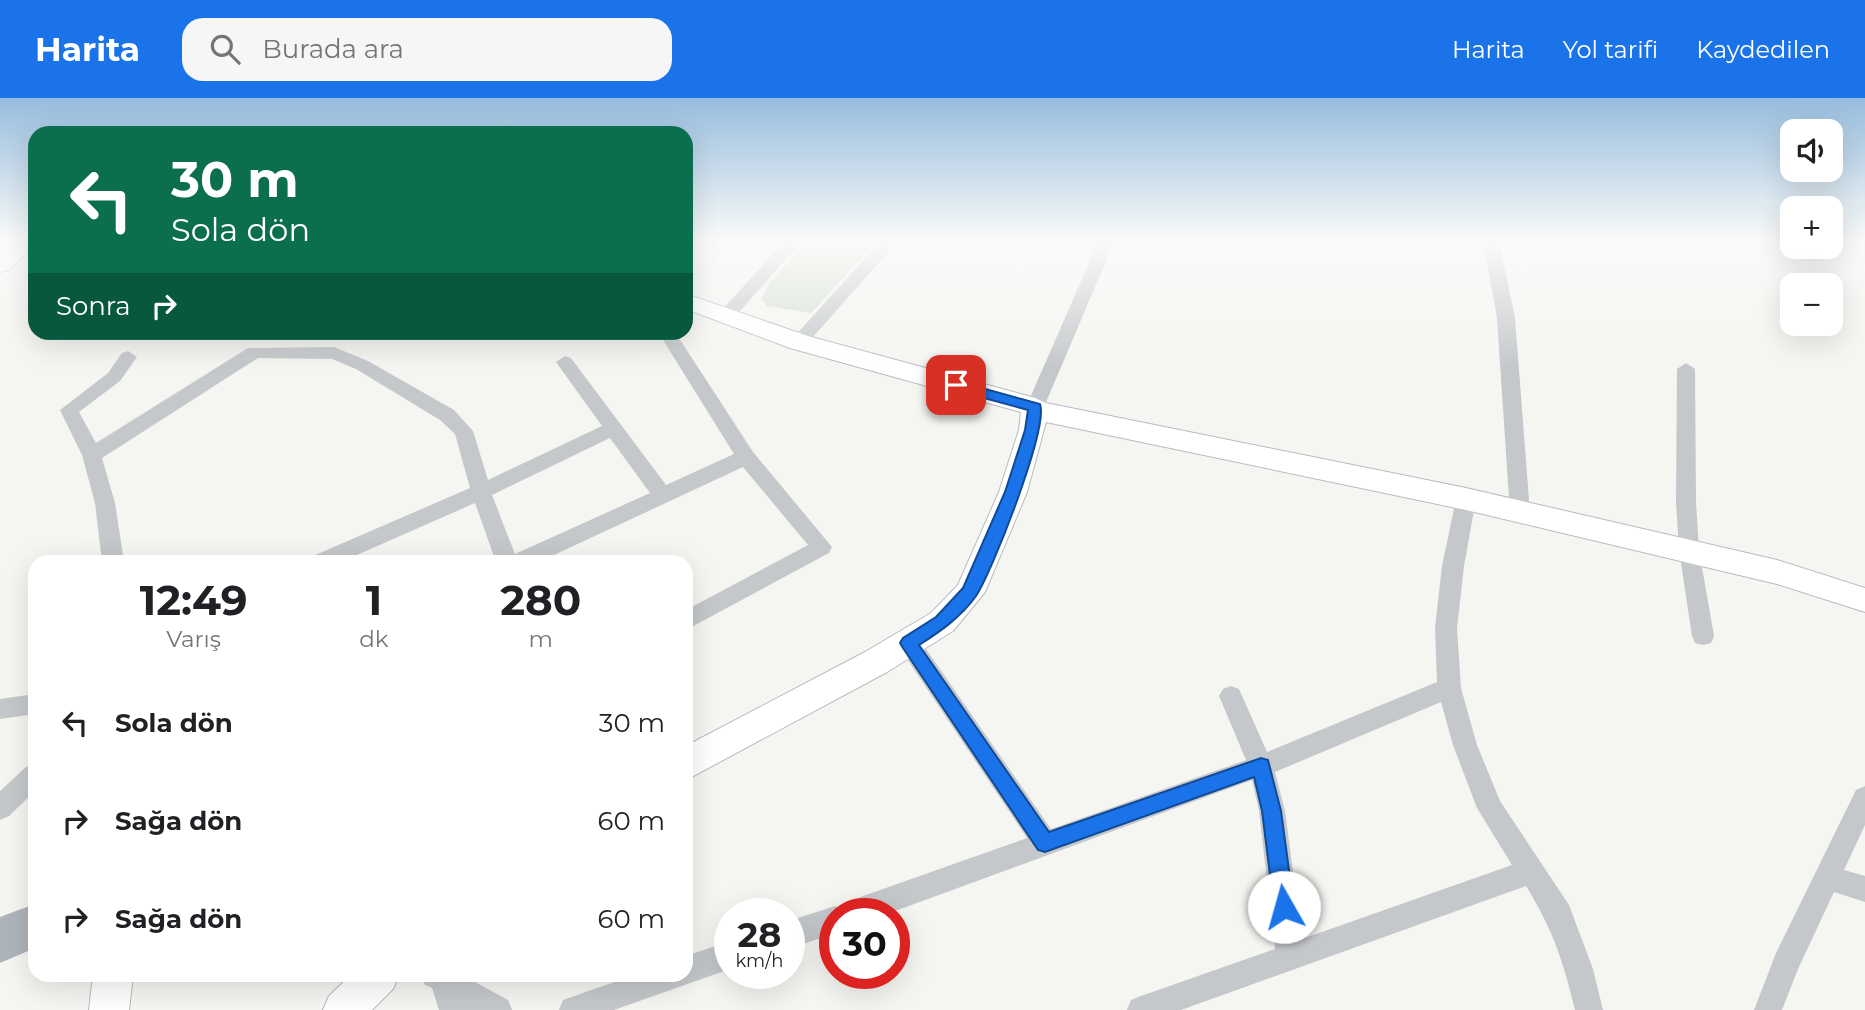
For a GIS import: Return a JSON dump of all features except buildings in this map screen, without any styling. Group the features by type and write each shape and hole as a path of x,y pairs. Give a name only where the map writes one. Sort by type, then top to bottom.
{"street":[{"path":"726,316 756,283"},
{"path":"799,342 853,283"},
{"path":"693,760 909,643 942,622 970,592 1013,492 1032,430 1035,409 1089,283"},
{"path":"1499,283 1506,318 1520,513"},
{"path":"693,304 799,342 1035,409 1466,499 1689,550 1777,572 1865,600"},
{"path":"671,340 746,457 822,547 693,617"},
{"path":"92,455 254,352 334,353 362,365 447,415 464,431 481,492 504,555"},
{"path":"112,555 105,503 92,455 69,410 114,377 128,357"},
{"path":"565,362 662,495"},
{"path":"1686,369 1689,550 1703,636"},
{"path":"351,555 612,429"},
{"path":"533,555 746,457"},
{"path":"1466,499 1446,628 1449,688 1465,745 1490,808 1559,914 1579,969 1589,1010"},
{"path":"909,643 1045,843"},
{"path":"893,898 1261,766 1449,688"},
{"path":"1231,696 1261,766 1272,811 1290,955"},
{"path":"0,709 28,705"},
{"path":"0,807 28,781"},
{"path":"1768,1010 1786,962 1865,798"},
{"path":"1142,1010 1290,955 1532,871"},
{"path":"1827,877 1865,889"},
{"path":"693,968 714,961"},
{"path":"109,1010 112,982"},
{"path":"343,1010 372,982"},
{"path":"441,982 453,1010"},
{"path":"449,982 498,1010"},
{"path":"573,1010 654,982"}],"shaded area":[{"path":"770,283 839,283 811,313 767,306 761,299"}],"route":[{"path":"956,385 1035,407 1032,430 1013,492 970,592 942,622 909,643 1045,843 1261,766 1272,811 1284,907"}]}
